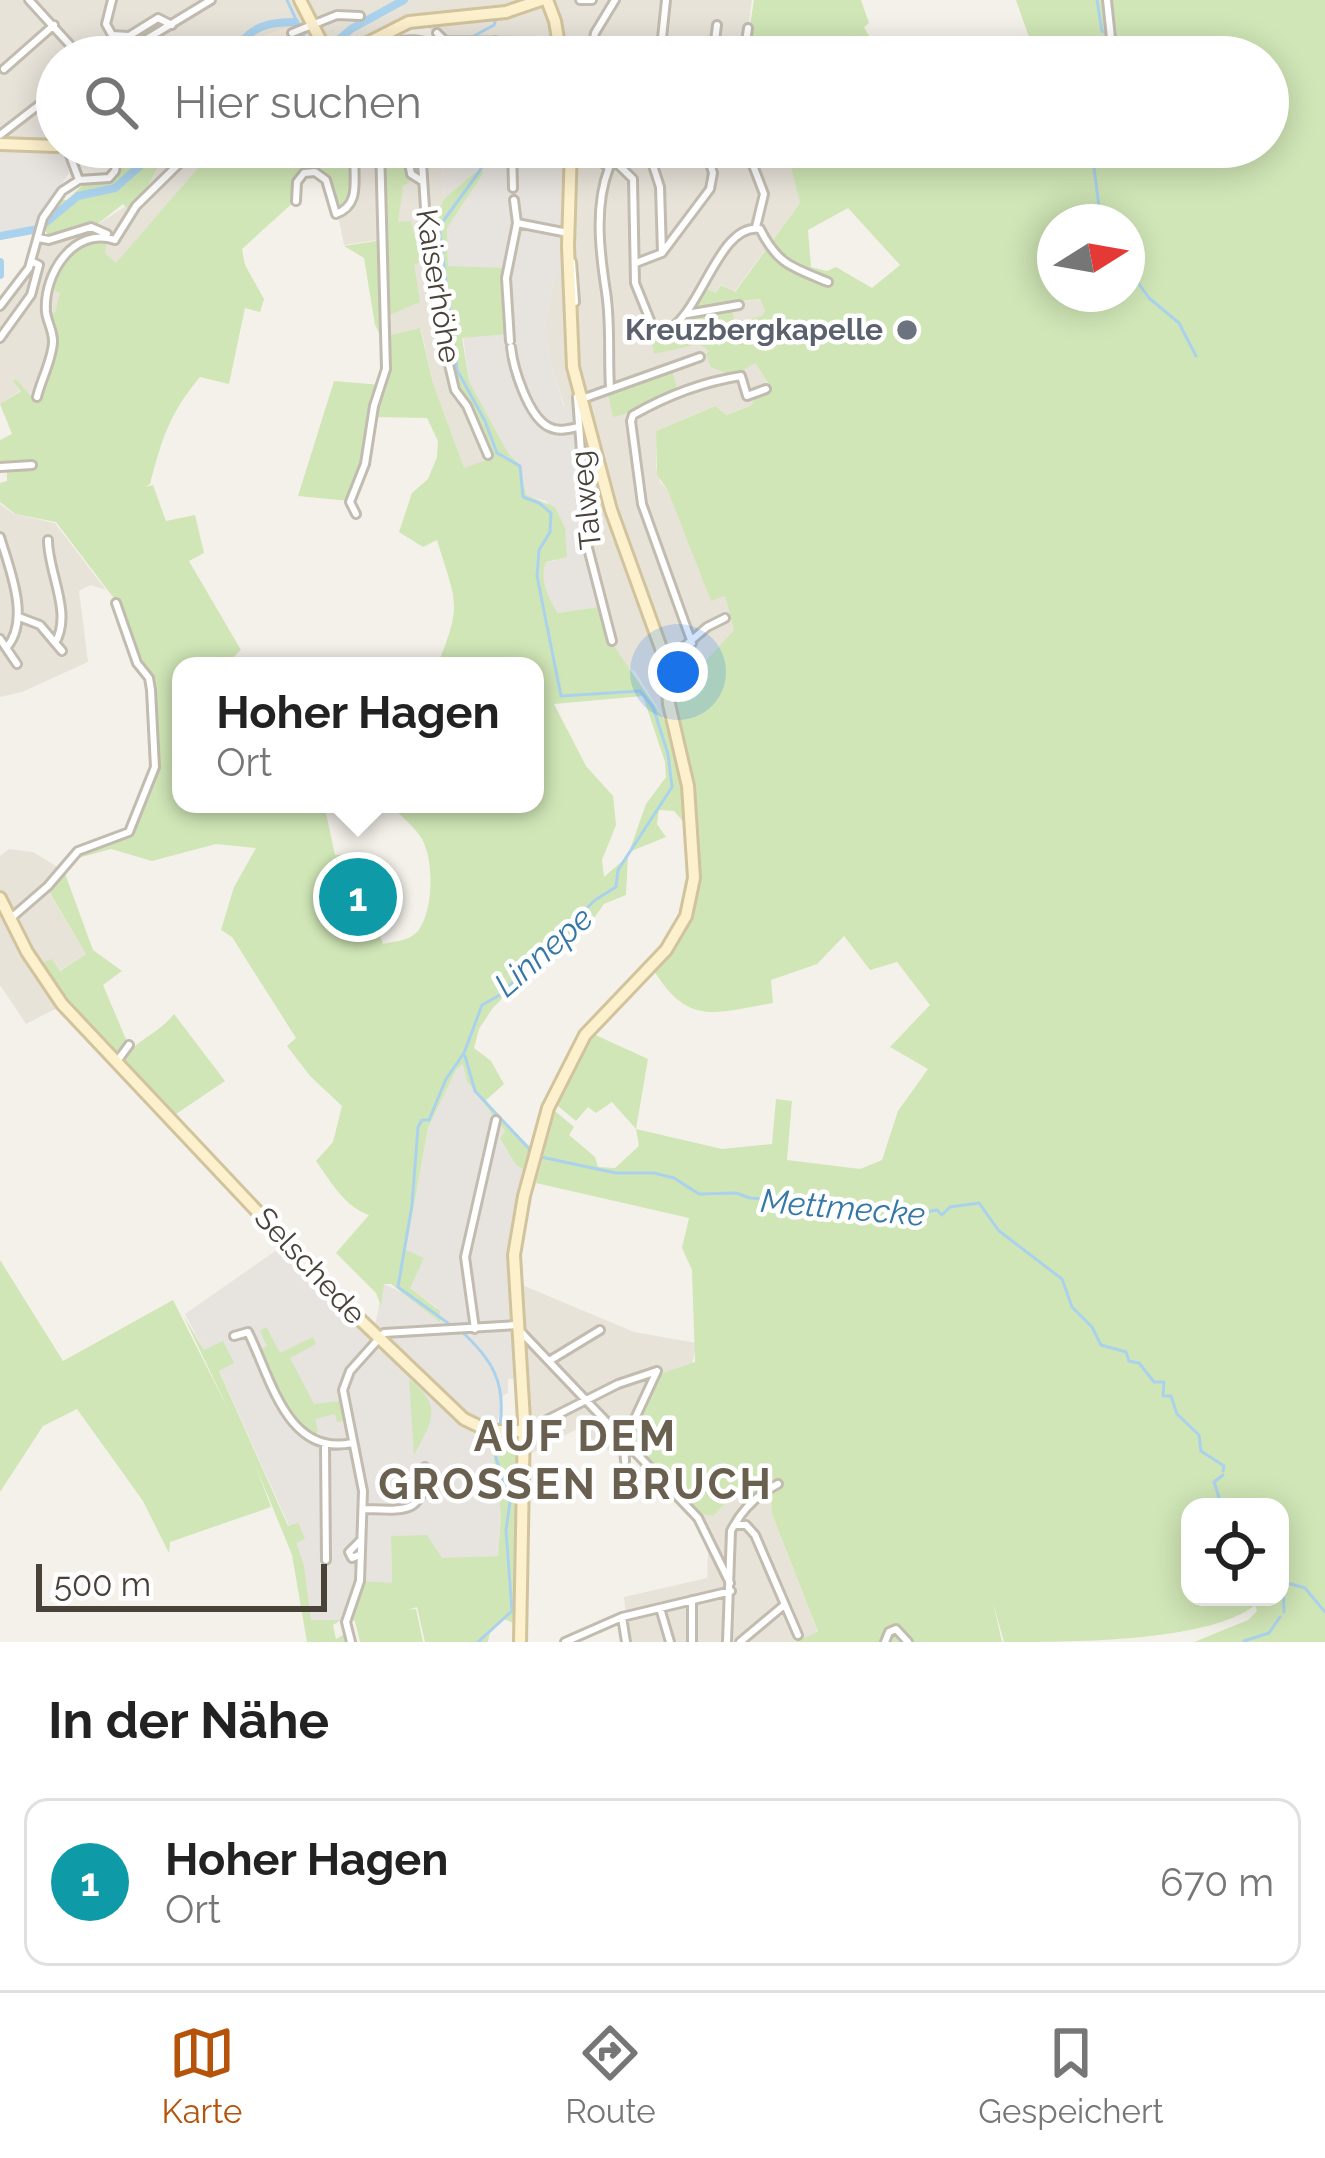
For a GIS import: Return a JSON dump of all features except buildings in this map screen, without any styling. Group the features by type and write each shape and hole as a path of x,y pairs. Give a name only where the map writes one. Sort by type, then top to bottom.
{"main road":[{"path":"300,0 302,30 309,36"},
{"path":"375,36 410,22 506,12 544,0 555,21 555,36"},
{"path":"3,141 36,144"},
{"path":"520,1642 524,1431 515,1247 524,1196 550,1103 588,1030 657,961 675,936 690,902 694,878 688,786 668,704 666,662 610,509 580,397 570,339 570,168"},
{"name":"Selschede","path":"0,898 52,991 379,1340 464,1419 489,1431 524,1431"}],"street":[{"path":"29,0 63,36"},
{"path":"112,0 106,24 114,36 129,36 156,18 172,25"},
{"path":"153,36 211,0"},
{"path":"580,0 592,0"},
{"path":"596,36 615,0"},
{"path":"662,36 666,0"},
{"path":"1107,0 1111,36"},
{"path":"302,30 337,16 360,16"},
{"path":"42,36 54,25"},
{"path":"716,36 717,25"},
{"path":"747,36 748,28"},
{"path":"437,33 440,36"},
{"path":"4,69 36,41"},
{"path":"3,141 36,110"},
{"path":"74,168 79,180"},
{"path":"0,306 31,261 62,190 79,180 109,178 115,168"},
{"path":"115,240 136,206 175,168"},
{"path":"296,201 297,182 304,173 314,172 326,180 336,214 346,211 355,200 356,168"},
{"path":"356,514 350,502 370,445 387,347 382,322 380,168"},
{"name":"Kaiserhöhe","path":"410,168 422,181"},
{"name":"Kaiserhöhe","path":"422,168 446,352 455,390 488,454"},
{"path":"513,168 513,188"},
{"path":"608,168 601,194 600,266 606,293 610,389"},
{"path":"618,168 634,183 637,290 652,329 668,331 687,314 723,252 739,233 756,227"},
{"path":"654,168 660,187 662,253"},
{"path":"635,263 662,253 712,186 711,168"},
{"path":"754,168 764,194 756,227 771,252 786,265 828,282"},
{"name":"Talweg","path":"514,200 517,223 506,278 514,372 540,420 559,430 578,427"},
{"path":"517,223 568,233"},
{"path":"40,232 49,240 91,227 115,240"},
{"path":"37,398 53,342 46,307 60,262 90,237 115,240"},
{"path":"0,338 31,295 39,265 31,261"},
{"path":"687,314 739,305"},
{"path":"580,397 700,357"},
{"path":"692,643 641,500 631,421 633,415 672,394 712,380 741,376 747,396 766,389"},
{"name":"Talweg","path":"580,397 588,548 612,641"},
{"path":"0,466 32,465"},
{"path":"0,537 20,617 14,639 5,648"},
{"path":"20,617 40,625 58,647 62,616 48,540"},
{"path":"10,919 78,851 130,832 154,767 149,679 137,663 116,603"},
{"path":"666,662 725,618"},
{"path":"0,640 17,664"},
{"path":"116,1063 129,1045"},
{"path":"476,1329 465,1257 496,1120"},
{"path":"351,1642 346,1622 360,1581 363,1509 362,1476 343,1404 344,1381 379,1340 396,1330 518,1329 698,1518 730,1587"},
{"path":"548,1361 601,1330"},
{"path":"234,1336 248,1333 303,1435 325,1446 352,1443"},
{"path":"524,1431 625,1381 657,1371 624,1442 625,1461"},
{"path":"325,1446 326,1560"},
{"path":"363,1509 402,1510 417,1502 425,1487 424,1467"},
{"path":"727,1642 731,1531 736,1518 778,1484"},
{"path":"735,1525 746,1525 755,1534 798,1635"},
{"path":"566,1642 622,1617 730,1587"},
{"path":"692,1600 692,1642"},
{"path":"740,1642 784,1605"},
{"path":"660,1608 670,1642"},
{"path":"622,1617 626,1642"},
{"path":"885,1642 896,1629 908,1642"}],"shaded area":[{"path":"0,0 752,0 747,36 442,36 429,29 426,16 397,21 371,36 36,36 36,145 0,144"},
{"path":"287,28 296,36 262,36"},
{"path":"36,127 36,168 68,168 40,216 38,228 0,235 0,151"},
{"path":"157,168 198,168 116,264 104,253 52,289 61,292 55,314 48,312 51,348 35,403 16,379 21,390 0,404 0,308 34,266 43,237 50,240 95,226 143,195"},
{"path":"442,168 444,199 431,225 438,273 468,406 489,459 464,469 433,383 421,329 387,336 383,239 344,245 338,215 356,200 354,169"},
{"path":"442,168 568,168 566,275 555,276 545,321 564,407 575,406 589,548 604,606 557,613 546,597 542,569 545,562 555,561 562,524 546,501 526,496 520,465 508,453 469,381 463,338 507,333 448,267 447,228 483,173 474,173 444,199"},
{"path":"573,168 791,168 800,203 734,292 721,284 716,293 705,288 692,310 761,299 765,310 756,330 755,363 771,389 752,405 725,415 714,406 656,431 660,482 667,489 711,600 725,595 734,630 697,670 702,688 676,695 670,683 674,734 612,643 607,605 589,548 577,406 565,408 550,361 545,321 555,275 570,275"},
{"path":"0,504 14,514 55,523 106,590 90,585 79,591 88,662 0,697"},
{"path":"9,849 33,852 64,871 48,891 86,954 59,971 33,969 59,1007 26,1024 0,985 0,856"},
{"path":"464,1063 505,1131 500,1140 516,1165 530,1173 520,1197 514,1319 434,1332 374,1329 384,1284 440,1310 410,1288 406,1251 428,1128 456,1070"},
{"path":"281,1247 361,1331 462,1419 494,1436 501,1514 498,1556 441,1559 391,1536 392,1584 362,1581 341,1620 311,1621 304,1565 295,1543 304,1539 289,1526 219,1370 234,1362 204,1350 185,1314"},
{"path":"522,1285 634,1332 697,1343 692,1364 657,1375 622,1460 577,1429 528,1455"},
{"path":"512,1328 518,1378 508,1379 496,1429 471,1421 386,1338 398,1333"},
{"path":"743,1485 770,1489 772,1514 818,1633 794,1642 629,1642 624,1597 707,1578 709,1535 697,1513 713,1515"}],"green space":[{"path":"754,0 861,0 869,23 864,27 869,36 748,36"},
{"path":"1016,0 1325,0 1325,1642 1194,1642 1248,1620 1257,1611 1255,1606 1289,1606 1289,1498 1181,1498 1181,1606 1253,1606 1234,1617 1138,1637 1004,1642 993,1602 1002,1642 911,1642 897,1628 889,1635 896,1632 907,1642 794,1642 818,1632 772,1514 770,1488 755,1497 742,1486 713,1516 697,1513 627,1440 657,1375 695,1362 692,1270 682,1248 689,1218 536,1183 555,1111 574,1127 569,1135 595,1157 598,1167 615,1168 639,1146 636,1129 722,1149 772,1144 776,1099 792,1101 787,1160 860,1169 882,1160 898,1111 928,1069 890,1047 930,1005 897,962 870,970 844,936 817,964 771,980 773,1003 735,1010 691,1008 666,988 653,969 671,945 696,872 669,680 676,694 701,688 697,670 734,630 725,596 711,601 667,489 657,475 656,431 715,406 726,415 752,405 756,395 771,388 755,363 734,376 711,367 709,351 699,344 654,354 650,335 669,331 692,315 726,308 731,308 738,336 755,330 750,319 762,316 765,310 760,299 722,303 696,313 692,310 705,288 716,293 721,285 735,292 800,203 791,168 1289,168 1289,36 1029,36","holes":["848,208 900,265 872,288 836,267 827,271 811,267 808,230"]},
{"path":"121,168 157,168 143,195 127,208 123,204 95,226 50,239 44,228 58,199 67,200 85,183 115,178"},
{"path":"198,168 354,168 354,199 337,213 326,178 304,172 296,181 296,200 242,249 245,265 264,299 260,312 245,308 229,384 200,377 181,403 145,487 153,485 166,521 195,515 204,553 189,561 241,650 234,657 172,657 172,813 326,813 335,855 352,854 394,914 373,918 383,944 407,939 418,931 427,911 429,859 422,839 398,813 544,813 544,657 440,657 454,603 437,540 423,547 399,532 412,493 428,479 437,457 438,441 427,418 374,417 350,501 298,496 334,381 381,385 387,370 387,336 420,328 433,383 464,468 489,459 469,406 457,389 431,225 444,199 474,173 484,172 447,228 448,266 503,268 507,334 462,338 469,381 508,453 520,465 526,495 555,507 565,528 567,557 546,562 544,568 554,608 558,613 604,606 612,643 674,734 688,827 674,811 659,810 657,824 666,837 629,852 646,804 666,777 643,696 554,704 586,766 613,796 616,825 602,860 604,877 628,856 626,895 604,904 579,939 556,942 479,1029 474,1048 491,1061 504,1084 485,1101 535,1152 530,1173 516,1165 500,1139 505,1131 467,1081 463,1064 428,1128 406,1250 424,1258 410,1288 440,1311 440,1322 391,1284 384,1284 381,1306 376,1293 336,1253 369,1215 345,1199 316,1161 333,1142 342,1106 287,1046 296,1038 232,937 221,930 234,887 256,848 216,844 152,861 111,849 71,860 95,844 130,833 154,760 152,690 116,601 56,522 15,514 0,502 0,483 7,481 7,470 0,470 0,440 12,434 0,404 21,391 16,379 36,402 54,343 47,311 55,313 60,293 51,289 61,264 77,244 107,239 105,253 116,263"},
{"path":"383,168 408,168 411,181 403,186 398,222 411,221 415,238 428,236 432,261 414,264 420,302 385,317"},
{"path":"382,240 381,321 386,346 375,325 364,258 344,246"},
{"path":"672,370 677,389 613,417 608,393"},
{"path":"64,871 93,950 122,971 103,985 128,1044 118,1057 66,1005 37,965 52,959 60,971 86,954 48,890"},
{"path":"174,1014 225,1081 173,1116 121,1063"},
{"path":"589,1032 648,1059 636,1129 612,1102 596,1113 588,1107 576,1121 553,1102"},
{"path":"0,1260 63,1361 173,1300 231,1415 183,1315 204,1350 223,1341 234,1363 219,1371 288,1526 298,1523 305,1539 296,1543 304,1565 311,1620 341,1620 333,1625 336,1639 346,1633 348,1642 307,1642 292,1555 255,1464 271,1507 170,1542 169,1553 143,1501 77,1409 43,1426 0,1492"},
{"path":"266,1327 280,1353 313,1337 316,1344 290,1358 314,1404 341,1401 344,1421 337,1422 335,1414 315,1419 318,1432 304,1433 260,1350 267,1346 260,1331"},
{"path":"409,1379 431,1406 426,1432 414,1455"},
{"path":"494,1436 519,1438 518,1625 504,1619 490,1631 488,1642 425,1642 417,1607 408,1610 416,1609 423,1642 360,1642 355,1621 349,1619 361,1581 392,1583 391,1536 427,1535 442,1558 498,1556 501,1514"}],"waterway":[{"path":"287,0 299,26"},
{"path":"343,36 404,0"},
{"path":"1097,0 1106,33"},
{"name":"Linnepe","path":"474,36 496,19"},
{"path":"248,36 282,22 295,22 301,36"},
{"path":"0,236 38,229 78,196 115,188 138,168"},
{"name":"Linnepe","path":"452,1326 398,1287 412,1205 418,1127 422,1120 429,1120 446,1079 464,1053 482,1005 500,995 595,900 616,887 618,870 672,787 668,754 653,707 640,691 561,696 537,576 539,550 550,532 551,513 523,497 520,466 497,453 457,370 439,227 481,168"},
{"path":"1094,168 1099,204"},
{"path":"0,262 0,275"},
{"path":"1145,292 1179,323 1196,356"},
{"name":"Mettmecke","path":"465,1056 475,1091 533,1153"},
{"name":"Mettmecke","path":"541,1157 616,1173 654,1173 674,1178 699,1194 937,1210 942,1215 950,1207 979,1203 999,1231 1062,1279 1072,1307 1092,1327 1101,1345 1126,1352 1129,1361 1139,1363 1154,1382 1164,1382 1163,1396 1171,1396 1177,1414 1199,1435 1201,1451 1224,1466 1223,1471"},
{"name":"Linnepe","path":"460,1330 494,1372 501,1396 500,1425"},
{"name":"Linnepe","path":"478,1642 512,1611 506,1530 510,1502 496,1458 497,1437"},
{"name":"Mettmecke","path":"1219,1498 1214,1482 1223,1475"},
{"name":"Mettmecke","path":"1289,1584 1305,1588 1325,1612"},
{"path":"1284,1606 1284,1612"},
{"path":"1244,1641 1269,1633 1280,1617"}],"place":[{"name":"Kreuzbergkapelle","path":"907,330"},
{"name":"Hoher Hagen","path":"358,897"}],"district":[{"name":"AUF DEM GROSSEN BRUCH","path":"576,1460"}]}
